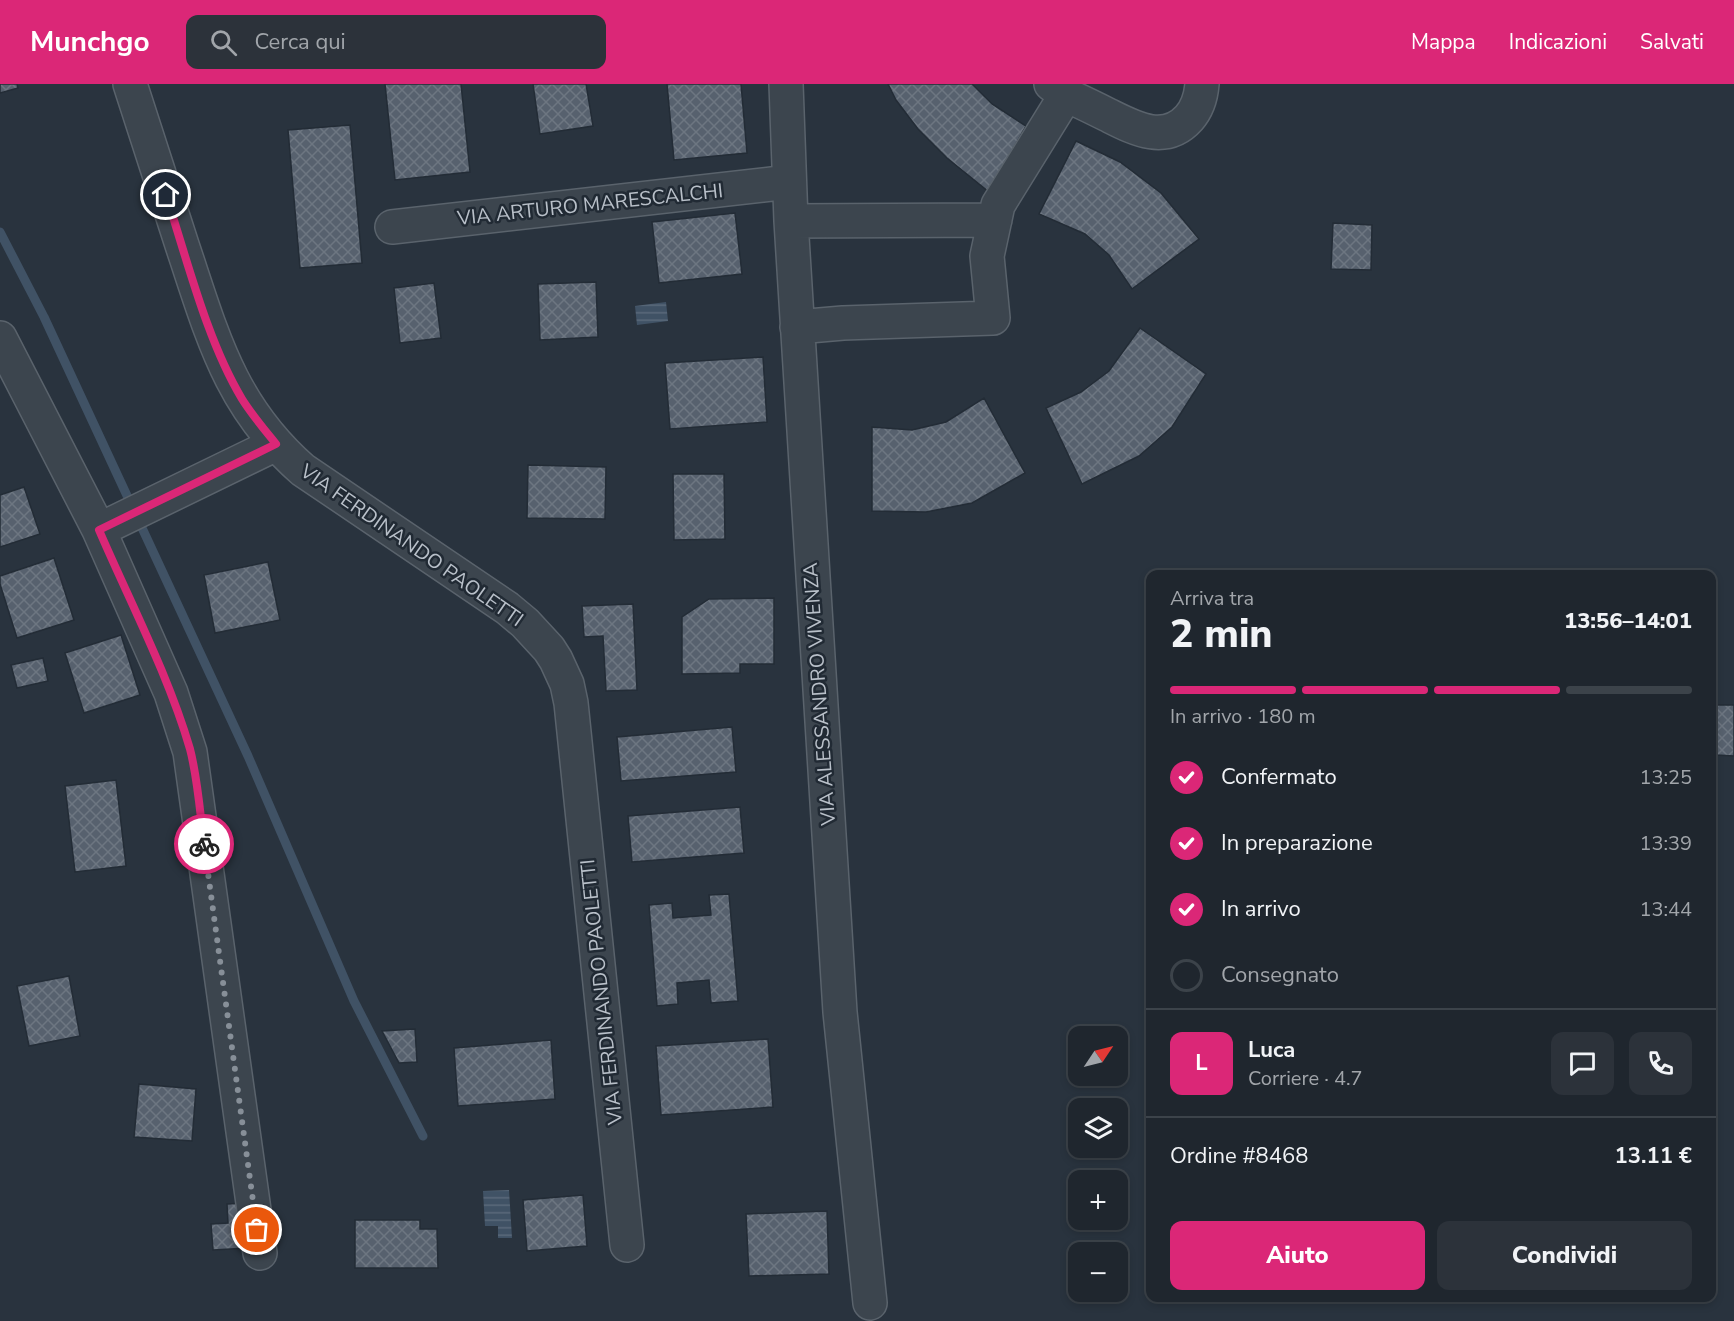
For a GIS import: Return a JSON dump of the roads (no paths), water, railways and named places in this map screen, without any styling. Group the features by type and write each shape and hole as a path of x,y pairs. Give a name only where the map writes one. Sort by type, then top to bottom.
{"street":[{"name":"VIA FERDINANDO PAOLETTI","path":"130,84 220,354 241,398 276,444 303,470 512,612 541,640 562,671 572,703 627,1245"},
{"name":"VIA ALESSANDRO VIVENZA","path":"786,84 797,327 840,1012 870,1303"},
{"path":"797,327 843,323 993,318 987,256 998,205 1058,89 1133,128 1158,133 1177,128 1193,113 1202,84"},
{"name":"VIA ARTURO MARESCALCHI","path":"392,226 789,182"},
{"path":"791,221 995,220"},
{"path":"0,338 109,525 171,693 190,752 260,1253"},
{"path":"109,525 276,444"}],"water":[{"path":"666,302 668,321 637,325 635,306"},
{"path":"509,1190 512,1238 498,1238 498,1226 485,1226 483,1191"}],"waterway":[{"path":"0,232 44,317 248,756 354,1001 423,1136"}]}
